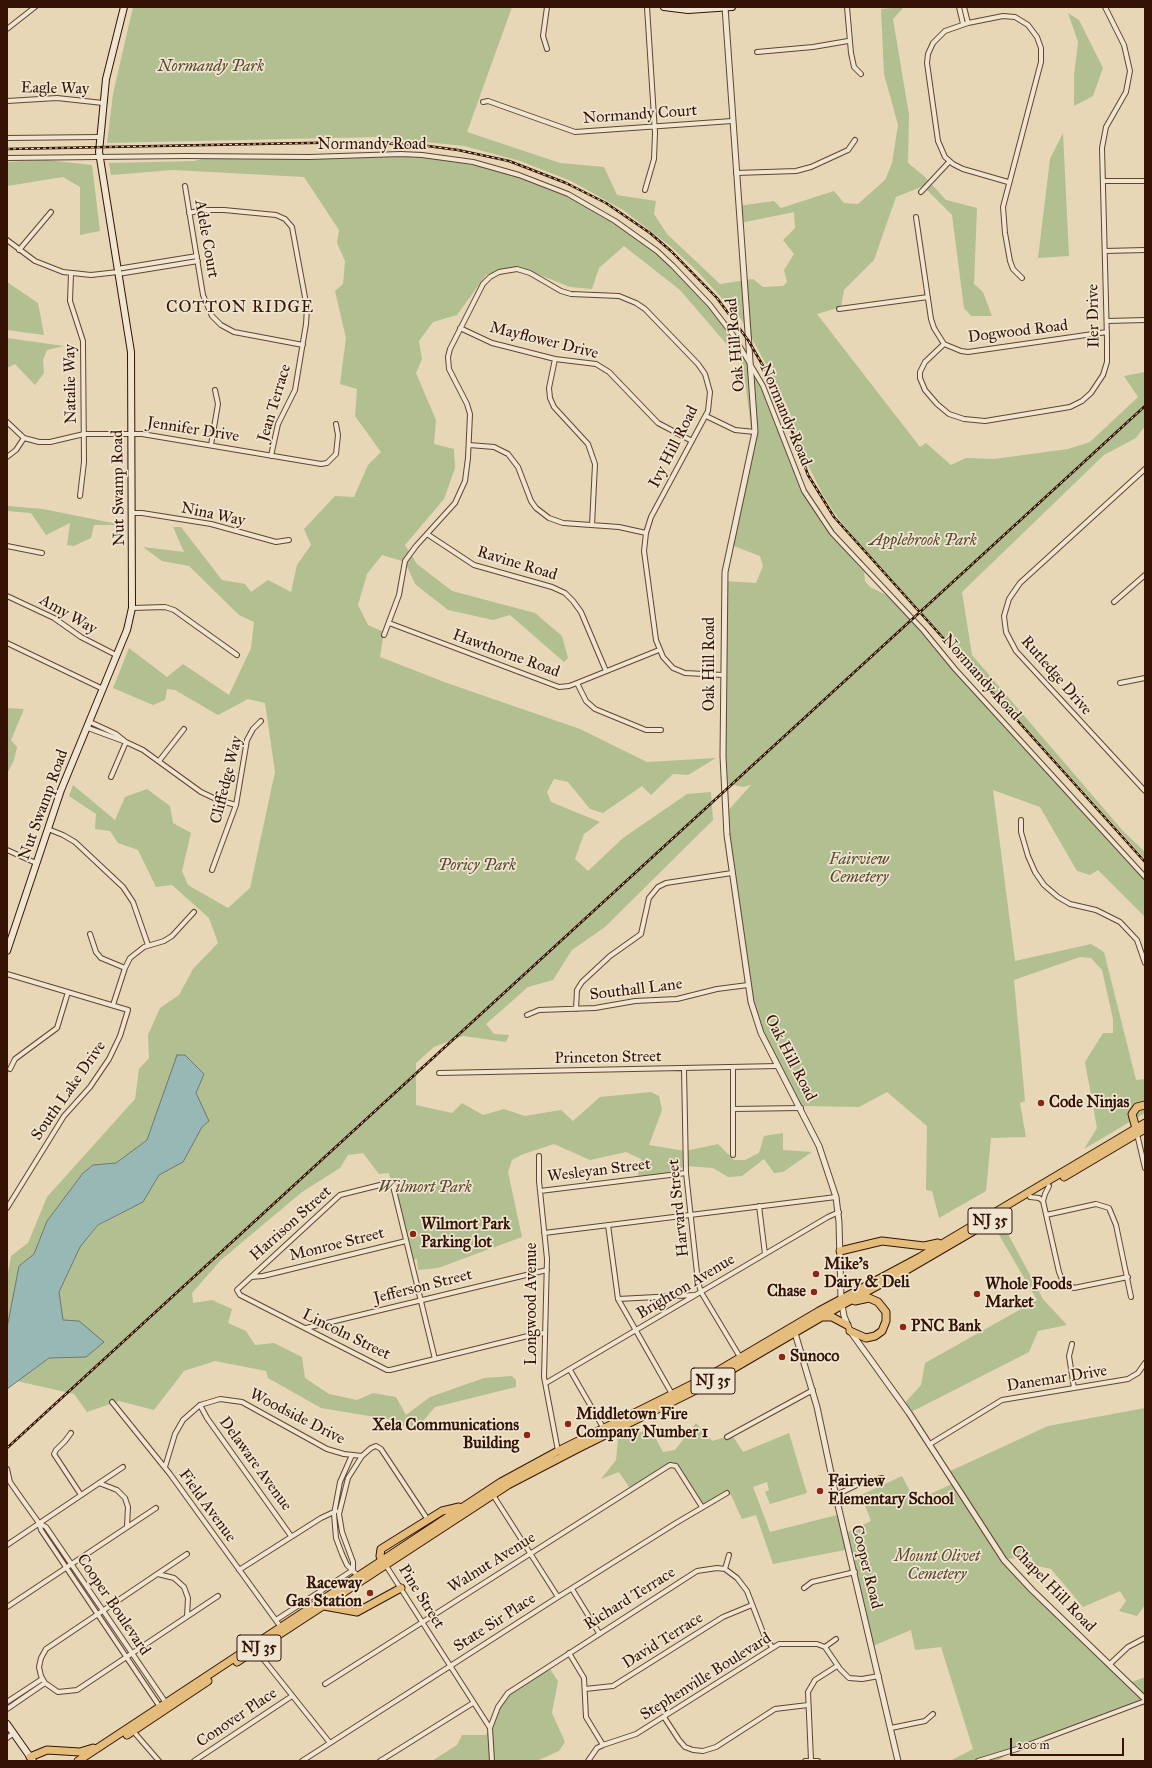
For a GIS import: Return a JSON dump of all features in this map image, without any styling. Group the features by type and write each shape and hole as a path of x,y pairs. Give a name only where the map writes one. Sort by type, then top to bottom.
{"highway":[{"path":"1136,1132 1132,1117 1133,1111 1139,1106 1145,1105"},
{"name":"NJ 35","path":"78,1761 280,1626 355,1573 384,1563 536,1470 702,1387 820,1318 841,1302 911,1267 1030,1198 1136,1132 1145,1123"},
{"name":"NJ 35","path":"87,1761 324,1606 462,1507 501,1482 558,1451 709,1376 740,1357 841,1302 1136,1132 1145,1129"},
{"path":"840,1251 853,1249 874,1241 890,1241 924,1246 952,1238"},
{"path":"820,1318 832,1317 866,1338 877,1335 886,1324 886,1312 881,1304 869,1298 841,1302"},
{"path":"384,1563 380,1556 381,1549 447,1509 462,1507"},
{"path":"324,1606 357,1612 401,1588"},
{"path":"32,1759 47,1750 80,1752 103,1745"}],"main road":[{"name":"Nut Swamp Road","path":"7,951 61,790 127,630 132,608 131,352 99,157 99,137 107,69 124,7"},
{"path":"664,7 688,10 732,7"},
{"path":"7,1724 32,1759"}],"street":[{"path":"7,30 35,7"},
{"path":"547,7 543,36 547,49"},
{"path":"645,190 654,160 655,127 647,7"},
{"name":"Oak Hill Road","path":"725,7 732,120 756,432 725,572 723,756 727,835 748,985 757,1023 819,1146 836,1197 839,1212 841,1302"},
{"path":"847,7 848,41 853,65 860,74"},
{"path":"959,7 963,24"},
{"path":"964,7 968,23"},
{"name":"Iler Drive","path":"944,344 927,359 922,367 920,375 923,386 937,404 949,414 964,419 985,420 1064,408 1086,398 1098,385 1105,369 1107,332 1102,148 1104,133 1109,119 1126,92 1130,71 1124,45 1105,7"},
{"path":"1008,182 963,169 949,162 938,141 927,61 930,48 939,35 949,29 963,24 998,16 1015,17 1032,29 1041,45 1041,62 1008,182 1003,207 1005,233 1012,266 1022,278"},
{"path":"757,52 812,47 848,41"},
{"name":"Eagle Way","path":"7,101 57,98 103,103"},
{"name":"Normandy Court","path":"483,102 488,101 575,132 732,120"},
{"path":"7,138 99,137"},
{"path":"736,173 796,171 811,167 848,150 855,140"},
{"name":"Normandy Road","path":"7,158 309,157 400,154 473,162 519,175 568,194 593,207 620,224 657,251 693,285 710,305 750,363 772,407 804,491 832,533 923,630 955,669 1145,877"},
{"path":"921,192 949,162"},
{"path":"1103,182 1145,181"},
{"name":"Adele Court","path":"185,186 206,304 211,314 221,325 239,334 303,345"},
{"name":"Jean Terrace","path":"189,213 208,210 241,211 276,215 288,222 294,233 307,308 303,345 294,392 278,424 271,456"},
{"path":"19,250 51,212"},
{"path":"916,217 932,324 944,344"},
{"path":"7,240 19,250 43,265 71,274 91,275 198,261"},
{"path":"1105,251 1145,250"},
{"path":"118,272 158,262 197,256"},
{"path":"158,262 159,267"},
{"name":"Ivy Hill Road","path":"384,635 399,596 405,561 416,546 449,511 459,497 467,472 469,445 468,408 452,375 448,362 450,349 483,284 490,277 506,270 527,272 560,291 571,294 611,295 626,298 645,309 702,368 708,379 710,392 706,416 654,511 646,533 645,557 656,640 659,650 668,663 677,671 695,675 723,675"},
{"name":"Natalie Way","path":"71,274 70,301 83,341 84,469 80,496"},
{"path":"838,309 928,297"},
{"path":"1107,321 1145,320"},
{"name":"Mayflower Drive","path":"460,328 492,343 555,359 589,362 603,368 658,422 692,441"},
{"name":"Dogwood Road","path":"944,344 961,351 973,352 1107,332"},
{"path":"555,359 549,388 550,398 554,407 588,444 595,464 592,525"},
{"path":"211,444 218,404 215,390"},
{"path":"706,416 736,430 756,432"},
{"path":"7,422 24,438 16,450 7,457"},
{"name":"Jennifer Drive","path":"24,438 34,442 46,442 84,434 132,434 211,444 317,464 327,463 337,452 338,435 336,424"},
{"path":"469,445 494,447 509,455 518,467 531,501 546,516 563,523 619,527 646,533"},
{"name":"Rutledge Drive","path":"1145,469 1020,583 1009,599 1004,622 1008,638 1016,651 1145,791"},
{"name":"Nina Way","path":"132,513 142,513 211,524 276,542 289,540"},
{"name":"Ravine Road","path":"427,534 474,565 552,587 565,593 581,612 606,671"},
{"path":"7,546 42,552"},
{"path":"1114,602 1145,575"},
{"name":"Amy Way","path":"7,596 54,618 81,637 116,655"},
{"path":"132,608 165,607 174,610 237,655"},
{"name":"Hawthorne Road","path":"389,623 554,686 566,687 578,683 659,650"},
{"path":"7,643 103,689"},
{"path":"1120,684 1145,678"},
{"path":"578,683 586,701 595,709 646,730 661,730"},
{"name":"Cliffedge Way","path":"212,870 236,806 247,740 253,729 261,721"},
{"path":"89,725 126,742 159,761 201,792 236,806"},
{"path":"159,761 184,729"},
{"path":"111,777 126,742"},
{"path":"1021,820 1022,838 1030,861 1044,885 1058,897 1070,904 1096,910 1120,922 1137,940 1145,962"},
{"path":"48,829 63,835 74,842 123,887 133,902 148,945"},
{"path":"7,850 36,863"},
{"path":"576,1009 577,990 582,982 610,956 641,934 649,898 655,890 666,883 732,873"},
{"path":"113,1005 124,968 134,954 148,945 164,941 172,936 194,912"},
{"path":"90,934 96,952 101,958 124,968"},
{"name":"South Lake Drive","path":"7,974 128,1010 120,1036 109,1059 90,1087 64,1116 7,1208"},
{"name":"Southall Lane","path":"527,1015 539,1010 595,1008 635,1001 677,1000 717,989 748,985"},
{"path":"10,1069 15,1059 57,1028 68,992"},
{"name":"Princeton Street","path":"439,1073 778,1066"},
{"name":"Harvard Street","path":"684,1068 686,1173 690,1215 701,1292 740,1357"},
{"path":"733,1068 733,1155"},
{"path":"733,1109 801,1108"},
{"path":"1136,1132 1145,1168"},
{"name":"Longwood Avenue","path":"539,1156 540,1191 547,1270 544,1370 558,1451"},
{"name":"Wesleyan Street","path":"540,1191 686,1173"},
{"name":"Harrison Street","path":"236,1292 250,1277 340,1195 392,1182 406,1241"},
{"path":"1049,1186 1043,1201 1059,1272 1066,1284 1074,1288 1128,1277"},
{"path":"544,1233 836,1197"},
{"path":"1030,1198 1039,1198 1043,1201"},
{"path":"1046,1215 1096,1204 1109,1208 1116,1225 1131,1297"},
{"path":"759,1206 766,1254"},
{"name":"Brighton Avenue","path":"546,1383 828,1217 839,1212"},
{"path":"608,1225 618,1299 672,1394"},
{"path":"406,1241 435,1359"},
{"name":"Monroe Street","path":"250,1277 263,1276 406,1241"},
{"name":"Jefferson Street","path":"306,1328 547,1270"},
{"name":"Lincoln Street","path":"236,1292 387,1370 545,1333"},
{"path":"618,1299 695,1295"},
{"name":"Chapel Hill Road","path":"841,1302 849,1328 930,1444 1004,1560 1032,1590 1110,1664 1145,1700"},
{"name":"Cooper Road","path":"795,1333 813,1390 898,1761"},
{"path":"1072,1344 1069,1356 1074,1388"},
{"name":"Danemar Drive","path":"930,1444 1002,1400 1128,1379 1138,1373 1145,1363"},
{"path":"570,1370 604,1429"},
{"path":"727,1437 813,1390"},
{"name":"Woodside Drive","path":"165,1467 170,1445 179,1426 188,1414 200,1405 220,1399 242,1402 310,1441 340,1453 362,1456"},
{"name":"Field Avenue","path":"112,1402 165,1467 280,1626"},
{"name":"Delaware Avenue","path":"200,1405 207,1418 291,1536"},
{"path":"71,1433 54,1454 81,1495"},
{"path":"355,1573 353,1562 342,1532 340,1511 348,1478 362,1456 374,1446 381,1448 428,1520"},
{"path":"352,1455 340,1482 334,1511 334,1528 339,1546 347,1565 355,1573"},
{"name":"Walnut Avenue","path":"325,1684 670,1465 674,1465 702,1507"},
{"path":"7,1545 124,1467"},
{"name":"Cooper Boulevard","path":"7,1469 10,1482 39,1523 41,1530 66,1568 126,1657 163,1705"},
{"path":"836,1495 859,1484 882,1478"},
{"path":"99,1483 117,1490 125,1498 128,1507 127,1526"},
{"name":"State Sir Place","path":"302,1761 558,1597 727,1493"},
{"path":"493,1495 558,1597"},
{"path":"8,1605 156,1508"},
{"path":"239,1570 291,1536 334,1511 340,1511"},
{"name":"Cooper Boulevard","path":"39,1523 45,1525 163,1705"},
{"path":"187,1554 46,1649 41,1658 39,1667 45,1684 50,1688 63,1693 72,1692 218,1596"},
{"path":"729,1555 725,1569 733,1573 742,1583 764,1635 772,1647"},
{"name":"Pine Street","path":"384,1563 490,1728"},
{"name":"Richard Terrace","path":"490,1728 498,1707 508,1693 697,1571 717,1568 725,1569"},
{"path":"804,1588 812,1582 854,1572"},
{"path":"276,1620 355,1573"},
{"path":"158,1574 174,1578 184,1587 188,1598 187,1616"},
{"path":"572,1589 599,1633"},
{"name":"David Terrace","path":"585,1689 613,1686 723,1617 752,1605"},
{"path":"1110,1664 1128,1647 1145,1638"},
{"path":"836,1639 825,1647 844,1674 853,1679 862,1680 879,1676"},
{"name":"Stephenville Boulevard","path":"588,1761 597,1748 636,1734 772,1647 783,1643 817,1644 825,1647"},
{"path":"256,1650 330,1743"},
{"path":"569,1653 583,1674 586,1717 603,1745"},
{"path":"811,1760 808,1692 811,1683 837,1666"},
{"path":"7,1702 42,1679"},
{"path":"7,1709 45,1684"},
{"name":"Conover Place","path":"194,1761 292,1696"},
{"path":"978,1761 1017,1749 1145,1700"},
{"path":"380,1761 473,1703"},
{"path":"664,1717 685,1747 703,1751 716,1747 775,1709 808,1705"},
{"path":"891,1728 925,1721 933,1714"},
{"path":"490,1728 492,1761"},
{"path":"133,1731 159,1761"},
{"path":"7,1738 14,1733"},
{"path":"805,1761 818,1761"}],"green space":[{"path":"133,7 512,7 467,132 560,163 604,167 617,195 656,201 654,214 667,234 720,284 753,279 763,287 783,286 787,282 784,270 794,254 783,240 795,228 794,212 740,223 738,206 774,201 781,208 834,191 844,203 858,204 885,180 892,163 898,125 884,74 881,9 904,7 893,19 909,115 908,163 924,176 946,200 977,208 974,284 983,292 992,316 971,316 964,308 952,215 923,186 896,197 874,260 844,290 841,307 817,314 920,447 926,443 951,465 966,458 994,459 1068,449 1090,442 1138,397 1124,376 1145,372 1145,426 1136,438 1104,455 962,592 972,655 1123,831 1145,852 1145,859 869,555 838,518 823,495 809,467 788,408 772,375 741,319 696,270 670,246 623,210 571,181 520,161 464,146 376,137 107,143 113,94"},
{"path":"1068,13 1079,20 1103,68 1093,96 1074,106 1074,75 1078,42"},
{"path":"1063,133 1069,256 1038,258 1050,159"},
{"path":"395,156 429,158 507,172 567,196 600,213 648,245 665,260 715,313 736,343 766,398 797,479 808,501 827,531 864,572 865,581 870,587 886,595 901,609 961,678 1145,879 1145,917 1098,870 1090,875 1077,871 1040,807 993,790 1015,961 1091,944 1104,952 1136,1080 1145,1079 1145,1113 1084,1149 1097,1128 1085,1062 1103,1033 1113,1033 1113,1019 1102,970 1091,958 1080,957 1014,980 1025,1101 1020,1103 1026,1137 991,1138 986,1191 939,1218 932,1191 926,1190 927,1126 887,1092 859,1107 800,1106 757,1025 726,813 751,785 743,787 724,783 725,581 756,583 763,566 760,556 731,545 753,445 745,380 741,361 680,290 624,246 599,268 592,289 570,287 520,267 486,275 457,315 433,322 419,341 422,359 416,373 436,420 434,444 454,449 455,468 444,499 405,545 417,564 452,591 535,613 562,636 568,658 564,662 510,615 493,620 448,610 415,584 405,562 382,555 367,574 358,605 368,625 384,632 380,657 447,683 580,729 647,762 716,758 688,775 673,774 651,795 642,786 603,813 590,809 568,782 554,779 547,792 551,802 600,822 584,834 575,859 588,871 623,838 687,794 711,792 713,820 605,927 572,950 553,980 528,987 486,1024 494,1034 509,1035 506,1042 463,1036 434,1047 416,1063 416,1105 452,1113 462,1103 483,1115 504,1109 525,1116 561,1110 573,1121 600,1097 651,1092 659,1096 662,1110 649,1145 685,1151 718,1144 734,1160 745,1160 759,1153 764,1136 783,1133 783,1150 812,1152 783,1172 774,1173 764,1159 742,1176 728,1177 713,1168 686,1166 669,1172 638,1176 641,1159 626,1152 590,1160 554,1144 521,1155 512,1160 508,1172 522,1237 438,1268 418,1270 417,1259 411,1260 389,1173 379,1174 363,1153 348,1155 340,1168 302,1192 221,1260 192,1293 193,1303 212,1300 232,1309 228,1323 246,1331 255,1345 274,1343 302,1357 305,1378 329,1394 357,1400 373,1393 396,1397 406,1415 430,1397 484,1378 512,1376 516,1380 516,1387 435,1407 423,1421 409,1429 393,1420 321,1408 268,1378 266,1371 215,1361 184,1371 154,1410 119,1401 87,1412 74,1394 17,1381 49,1358 85,1357 103,1342 79,1321 63,1320 59,1292 80,1247 99,1225 143,1202 159,1175 183,1162 202,1127 208,1121 196,1093 204,1074 178,1055 147,1140 116,1163 93,1165 83,1173 47,1221 34,1254 19,1266 7,1328 7,1278 11,1256 28,1243 47,1197 135,1099 139,1069 149,1058 148,1035 160,1008 179,995 193,969 218,943 209,918 172,885 156,887 138,850 118,843 110,831 95,829 96,814 69,796 73,785 115,820 125,797 147,789 170,806 173,823 191,833 182,871 188,885 228,908 250,888 275,772 265,703 248,699 218,715 175,690 167,689 165,700 153,705 113,688 129,648 167,677 183,664 229,695 251,648 254,622 239,615 189,566 162,561 143,547 184,552 173,527 181,527 222,580 245,584 251,592 268,580 291,592 297,565 311,545 304,529 335,496 354,497 368,465 381,452 355,416 357,389 340,384 346,338 335,291 343,284 345,261 337,243 339,230 304,177 173,170 111,175 109,163 194,161 202,159 335,159"},
{"path":"46,160 92,165 100,231 80,235 80,187 63,177 7,186 7,162"},
{"path":"7,282 38,303 44,335 7,330"},
{"path":"7,338 64,346 47,350 43,360 44,373 35,385 15,364 7,368"},
{"path":"7,506 43,509 123,525 94,525 91,538 74,546 67,545 70,523 46,535 31,513 7,511"},
{"path":"7,708 24,709 11,740 17,747 14,760 7,774"},
{"path":"995,1228 1008,1234 1043,1299 1067,1325 1038,1331 1029,1352 909,1413 903,1405 921,1385 925,1363 1037,1300"},
{"name":"Mount Olivet Cemetery","path":"1145,1408 1145,1605 1137,1616 1119,1611 1126,1601 1120,1591 1083,1607 1051,1569 1033,1565 1032,1557 1005,1559 1129,1683 1145,1677 1145,1704 1029,1741 997,1761 950,1761 973,1749 941,1647 915,1650 911,1630 873,1646 850,1549 773,1564 756,1515 742,1519 730,1493 702,1507 676,1466 664,1469 637,1486 629,1487 619,1472 601,1479 616,1460 618,1439 644,1431 652,1432 663,1452 675,1450 696,1423 712,1441 732,1435 743,1452 789,1433 807,1493 770,1504 765,1492 769,1490 767,1482 753,1487 770,1532 841,1514 846,1533 871,1521 861,1495 902,1476 915,1501 954,1483 948,1472 1048,1426"},
{"path":"548,1666 558,1681 552,1713 565,1742 559,1751 539,1760 432,1761 457,1745 462,1735 486,1735 506,1696"}],"water":[{"path":"177,1055 185,1055 204,1074 196,1093 209,1121 202,1127 183,1162 159,1175 143,1202 98,1225 80,1247 59,1292 63,1320 79,1321 104,1342 86,1357 49,1358 7,1389 7,1328 19,1266 34,1254 47,1221 83,1173 93,1165 116,1163 147,1140"}],"railway":[{"path":"7,149 358,142 420,145 458,150 509,161 566,183 606,203 650,233 671,251 717,298 748,340 773,383 808,475 834,517 1145,862"},
{"path":"7,1448 1145,406"}],"place":[{"name":"Code Ninjas","path":"1041,1103"},
{"name":"Wilmort Park Parking lot","path":"413,1234"},
{"name":"Mike's Dairy & Deli","path":"816,1274"},
{"name":"Chase","path":"814,1292"},
{"name":"Whole Foods Market","path":"977,1294"},
{"name":"PNC Bank","path":"903,1327"},
{"name":"Sunoco","path":"782,1357"},
{"name":"Middletown Fire Company Number 1","path":"568,1424"},
{"name":"Xela Communications Building","path":"527,1435"},
{"name":"Fairview Elementary School","path":"820,1491"},
{"name":"Raceway Gas Station","path":"370,1593"}],"district":[{"name":"COTTON RIDGE","path":"240,308"}],"park label":[{"name":"Normandy Park","path":"211,67"},
{"name":"Applebrook Park","path":"923,541"},
{"name":"Poricy Park","path":"477,866"},
{"name":"Fairview Cemetery","path":"859,869"},
{"name":"Wilmort Park","path":"425,1188"}]}
